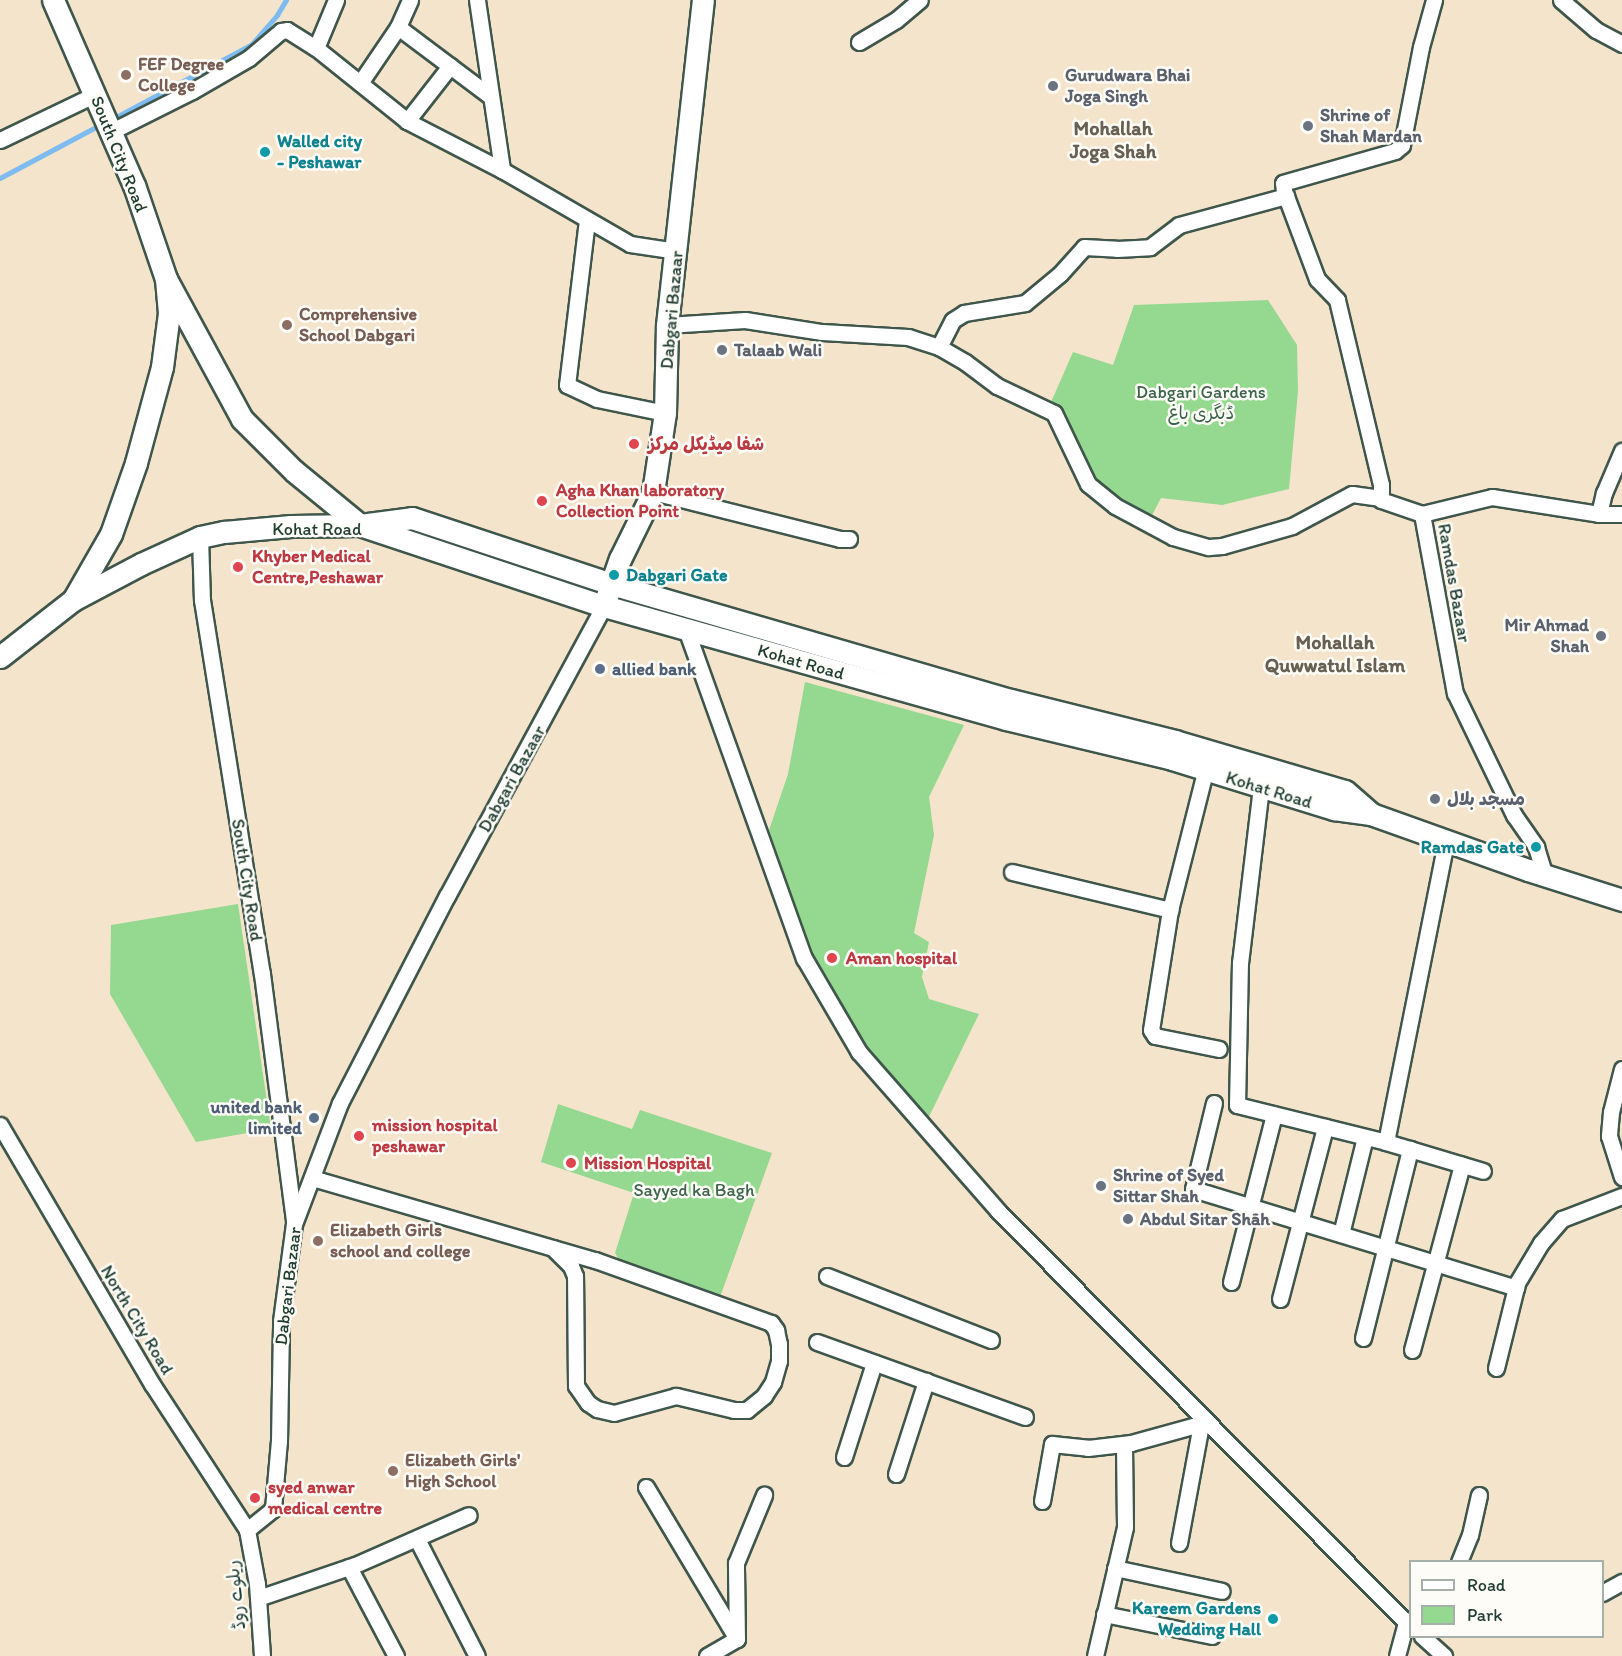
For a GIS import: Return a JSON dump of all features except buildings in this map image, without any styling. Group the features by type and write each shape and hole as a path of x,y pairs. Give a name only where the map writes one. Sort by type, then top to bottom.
{"main road":[{"name":"South City Road","path":"53,0 134,185 166,279 170,313 162,367 136,462 111,534 73,600"},
{"name":"Dabgari Bazaar","path":"604,606 611,584 652,492 665,413 667,325 703,0"},
{"path":"166,279 242,419 294,471 360,525 412,518 611,584 1011,700 1208,761 1345,791 1371,814"},
{"name":"Kohat Road","path":"0,657 73,600 141,564 200,537 224,532 291,526 360,525 604,606 1006,719 1172,759 1208,761 1261,786 1334,809 1371,814 1622,900"}],"street":[{"path":"316,48 336,0"},
{"path":"360,83 398,27 410,0"},
{"path":"477,0 502,170"},
{"path":"859,42 896,20 920,0"},
{"path":"939,347 953,320 964,313 1025,303 1060,274 1084,247 1116,249 1150,247 1179,225 1395,151 1402,145 1421,47 1434,0"},
{"path":"1561,0 1596,30 1622,44"},
{"path":"398,27 490,96"},
{"path":"110,132 192,91 249,58 281,31 291,31 316,48 407,121 502,170 630,244 677,251"},
{"path":"407,121 450,66"},
{"path":"0,140 94,95"},
{"path":"1284,189 1317,279 1337,300 1382,485 1381,498"},
{"path":"587,220 567,385 597,399 665,413"},
{"name":"Ramdas Bazaar","path":"667,325 745,320 822,332 908,337 939,347 965,362 997,386 1053,413 1088,484 1115,507 1173,537 1209,547 1222,546 1292,526 1352,494 1381,498 1422,514 1455,693 1514,815 1536,847 1544,874"},
{"path":"1599,514 1604,493 1622,451"},
{"path":"652,492 849,538"},
{"path":"1422,514 1492,496 1599,514 1622,514"},
{"name":"South City Road","path":"200,537 202,600 262,974 294,1224"},
{"name":"Dabgari Bazaar","path":"247,1530 273,1509 279,1441 280,1321 294,1224 340,1102 447,896 604,606"},
{"path":"686,629 804,958 859,1052 980,1191 1204,1423 1409,1623 1396,1656"},
{"path":"1208,761 1170,910 1151,1034 1219,1049"},
{"path":"1261,786 1240,962 1237,1105 1386,1142 1483,1171"},
{"path":"1386,1142 1446,841"},
{"path":"1012,872 1170,910"},
{"path":"1622,1069 1611,1112 1609,1136 1622,1177"},
{"path":"1214,1103 1193,1189 1516,1288"},
{"path":"1231,1282 1274,1114"},
{"name":"North City Road","path":"0,1125 153,1384 247,1530"},
{"path":"1280,1299 1325,1127"},
{"path":"1341,1234 1365,1137"},
{"path":"1363,1338 1410,1149"},
{"path":"1412,1350 1462,1165"},
{"path":"312,1178 595,1260 771,1323 776,1330 779,1344 778,1361 773,1382 764,1396 747,1410 734,1410 676,1396 614,1413 597,1409 588,1402 576,1386 575,1276 572,1266 553,1248"},
{"path":"1496,1368 1516,1288 1541,1243 1562,1218 1622,1196"},
{"path":"827,1276 991,1340"},
{"path":"817,1342 1024,1417"},
{"path":"844,1456 874,1363"},
{"path":"896,1474 926,1381"},
{"path":"1042,1501 1052,1444 1088,1448 1124,1444 1204,1423"},
{"path":"1179,1543 1204,1423"},
{"path":"1095,1656 1125,1527 1124,1444"},
{"path":"646,1487 737,1639"},
{"path":"737,1639 736,1563 764,1495"},
{"path":"1460,1560 1470,1535 1479,1495"},
{"path":"258,1598 348,1567 469,1515"},
{"name":"ریلوے روڈ","path":"247,1530 258,1598 262,1656"},
{"path":"417,1539 477,1656"},
{"path":"348,1567 396,1656"},
{"path":"1115,1568 1222,1591"},
{"path":"1604,1592 1622,1582"},
{"path":"1104,1614 1212,1636"},
{"path":"1424,1638 1444,1656"},
{"path":"707,1656 737,1639"}],"green space":[{"name":"Dabgari Gardens ڈبگری باغ","path":"1268,300 1297,345 1298,391 1289,489 1222,505 1161,498 1147,525 1088,484 1048,409 1073,352 1113,365 1134,305"},
{"path":"805,682 964,725 929,797 934,835 914,933 929,942 922,977 929,999 979,1014 924,1127 854,1044 812,958 769,830 788,774"},
{"path":"238,904 271,1129 196,1142 110,994 111,925"},
{"name":"Sayyed ka Bagh","path":"558,1104 632,1129 640,1110 772,1153 719,1300 622,1265 615,1253 634,1193 541,1162"}],"waterway":[{"path":"118,116 252,44 277,15 286,0"},
{"path":"0,178 94,128"}],"place":[{"name":"FEF Degree College","path":"126,75"},
{"name":"Gurudwara Bhai Joga Singh","path":"1053,86"},
{"name":"Shrine of Shah Mardan","path":"1308,126"},
{"name":"Walled city - Peshawar","path":"265,152"},
{"name":"Comprehensive School Dabgari","path":"287,325"},
{"name":"Talaab Wali","path":"722,350"},
{"name":"شفا میڈیکل مركز","path":"634,444"},
{"name":"Agha Khan laboratory Collection Point","path":"542,501"},
{"name":"Khyber Medical Centre,Peshawar","path":"238,567"},
{"name":"Dabgari Gate","path":"614,575"},
{"name":"Mir Ahmad Shah","path":"1601,636"},
{"name":"allied bank","path":"600,669"},
{"name":"مسجد بلال","path":"1435,799"},
{"name":"Ramdas Gate","path":"1536,847"},
{"name":"Aman hospital","path":"832,958"},
{"name":"united bank limited","path":"314,1118"},
{"name":"mission hospital peshawar","path":"359,1136"},
{"name":"Mission Hospital","path":"571,1163"},
{"name":"Shrine of Syed Sittar Shah","path":"1101,1186"},
{"name":"Abdul Sitar Shāh","path":"1128,1219"},
{"name":"Elizabeth Girls school and college","path":"318,1241"},
{"name":"Elizabeth Girls' High School","path":"393,1471"},
{"name":"syed anwar medical centre","path":"255,1498"},
{"name":"Kareem Gardens Wedding Hall","path":"1273,1619"}],"district":[{"name":"Mohallah Joga Shah","path":"1113,140"},
{"name":"Mohallah Quwwatul Islam","path":"1335,654"}]}
